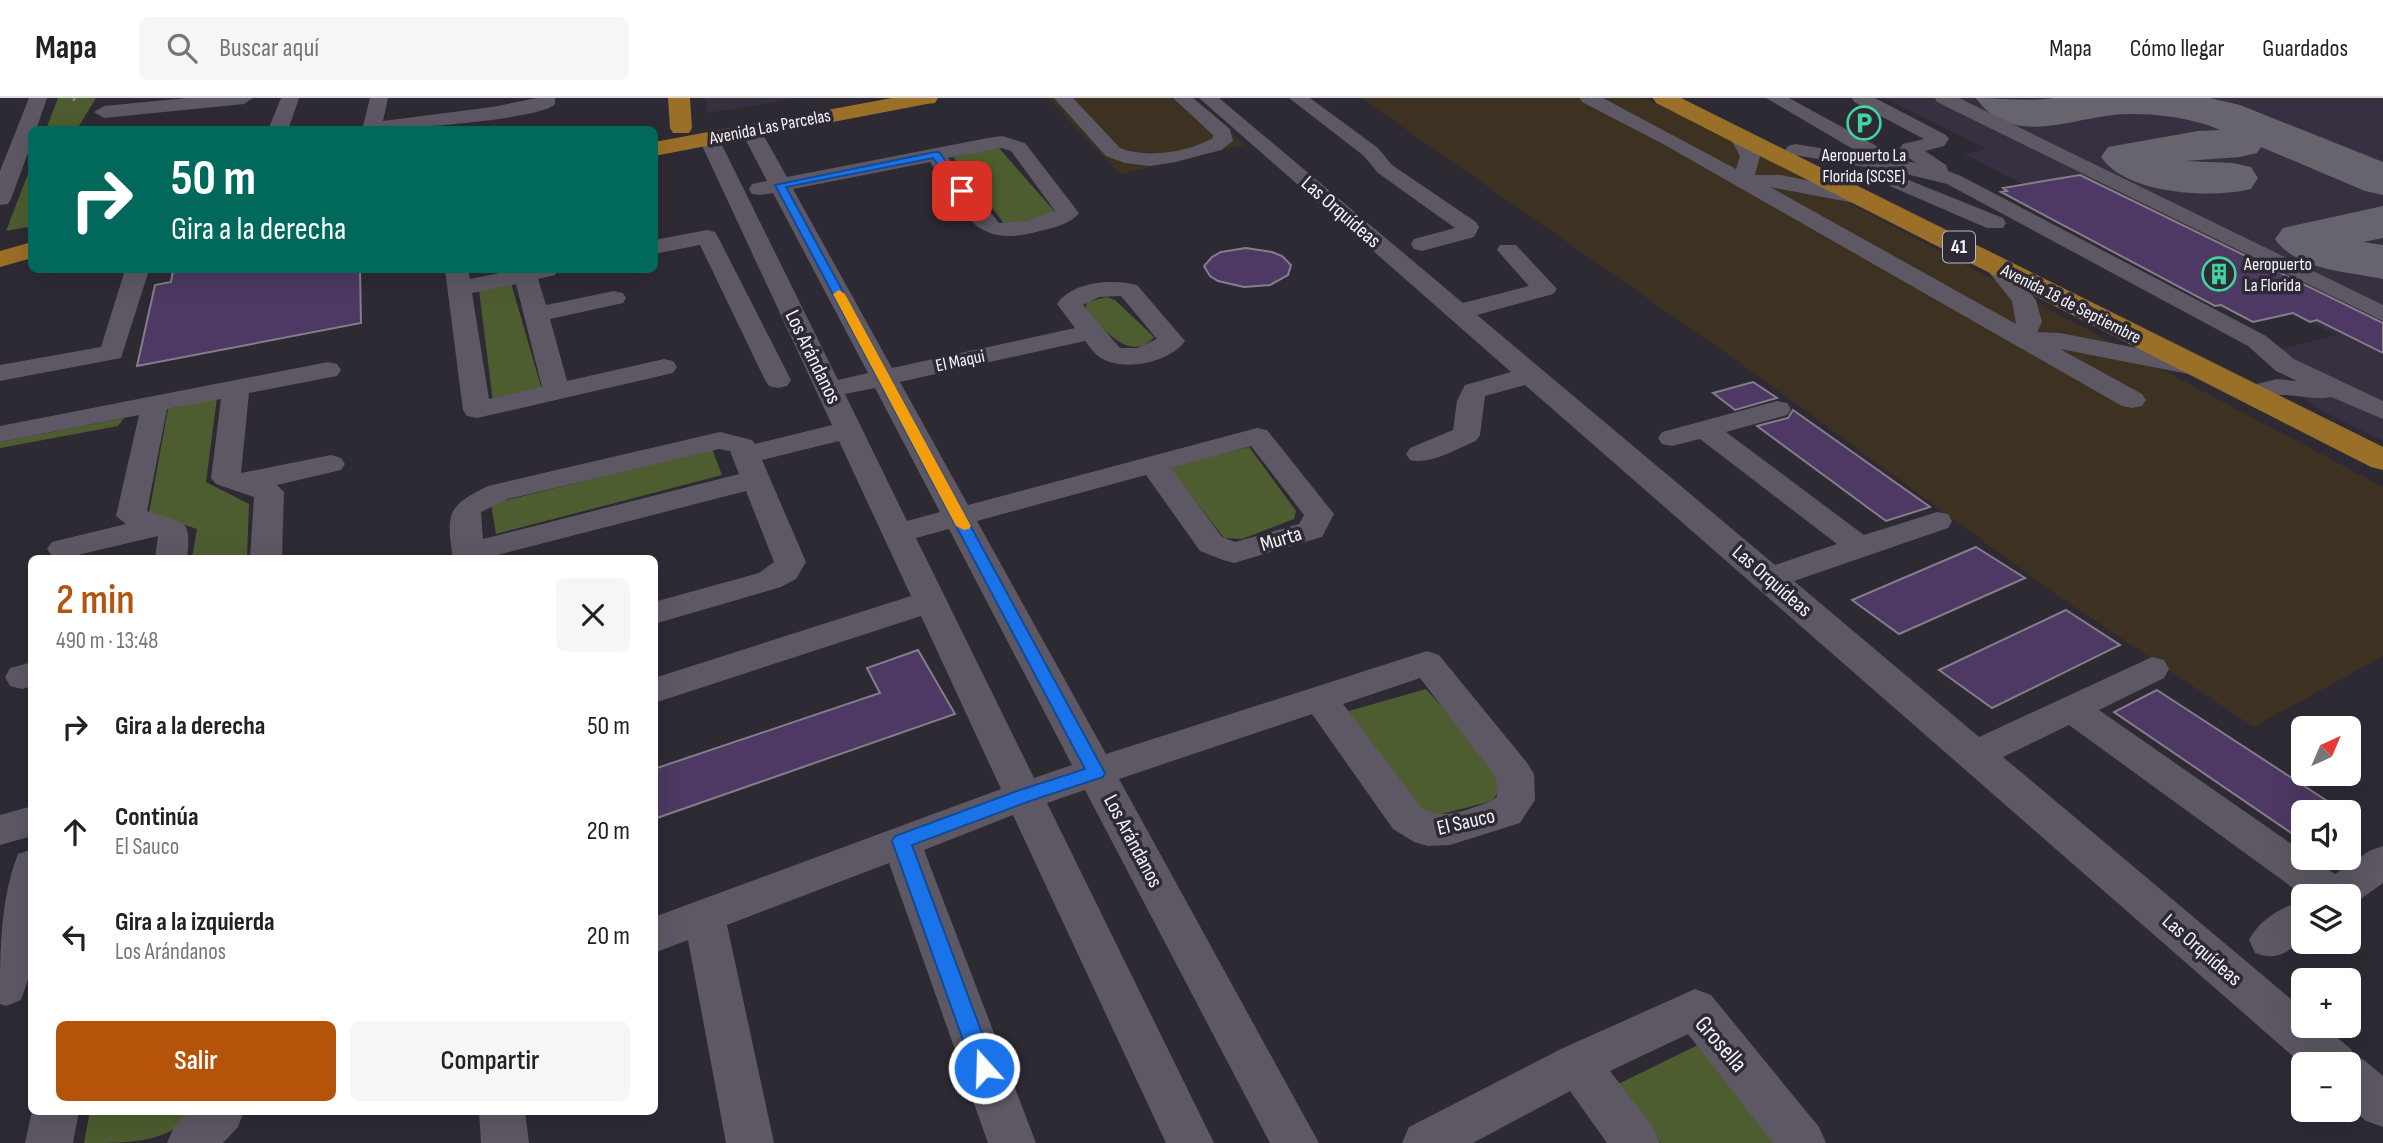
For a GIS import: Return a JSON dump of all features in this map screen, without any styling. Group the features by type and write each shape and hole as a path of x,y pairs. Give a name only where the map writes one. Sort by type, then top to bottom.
{"main road":[{"path":"679,98 695,133"},
{"name":"Avenida Las Parcelas","path":"658,147 695,133 840,98"},
{"name":"Avenida Las Parcelas","path":"658,132 751,131 927,98"},
{"name":"Avenida 18 de Septiembre","path":"1664,98 2204,369 2272,382"},
{"name":"41","path":"1692,98 2091,301 2272,382 2383,460"},
{"path":"0,259 28,251"},
{"path":"0,273 28,265"}],"street":[{"path":"0,199 38,98"},
{"path":"104,112 244,98"},
{"path":"280,126 290,98"},
{"path":"372,126 379,98"},
{"path":"387,126 495,106 546,104 546,98"},
{"path":"1063,98 1113,152 1143,159 1214,146 1223,141 1223,133 1182,98"},
{"name":"Las Orquídeas","path":"1208,98 2321,1052"},
{"path":"1298,98 1371,152 1395,177 1425,200 1451,213 1468,227 1466,232 1422,244"},
{"path":"1589,98 1743,181 2132,400"},
{"path":"1775,98 1864,146 1888,165"},
{"path":"1861,98 1939,139 1910,150 1954,180 2270,350 2272,382 2337,394 2363,386 2383,386"},
{"path":"1944,98 2383,314"},
{"name":"Los Arándanos","path":"751,131 1295,1143"},
{"name":"Los Arándanos","path":"695,133 735,194 1190,1143"},
{"path":"1738,134 1750,156 1743,181"},
{"path":"0,139 24,135"},
{"path":"735,194 780,185 1002,142 1018,147 1068,212 1054,221 1003,232 989,227 935,155"},
{"path":"1795,150 1923,170 1954,180"},
{"path":"1888,165 1886,173 1899,183 2015,233 2156,311 2193,322 2232,328"},
{"path":"1743,181 1781,181 1865,199"},
{"path":"658,246 707,237 778,380"},
{"path":"1458,312 1545,289 1508,250"},
{"path":"1995,265 2024,300 2031,322 2021,338"},
{"path":"0,373 112,353 136,273"},
{"path":"525,273 459,279 477,410 664,367"},
{"path":"536,273 536,315 557,392"},
{"path":"536,315 614,298"},
{"name":"El Maqui","path":"829,390 1091,332"},
{"path":"2021,338 2060,341 2204,369"},
{"path":"0,434 328,370"},
{"path":"1420,454 1466,435 1470,420 1470,399 1474,391 1530,374"},
{"path":"236,387 226,478 269,492 266,555"},
{"path":"2343,392 2383,411"},
{"path":"155,403 131,516 174,531 171,555"},
{"path":"1672,438 1777,409"},
{"path":"1705,429 1860,547"},
{"path":"472,555 751,467 848,430"},
{"name":"Murta","path":"897,533 1256,436 1319,514 1311,530 1234,553 1211,544 1153,464"},
{"path":"469,555 466,512 470,506 498,492 720,440 742,446 790,562 785,572 771,580 658,612"},
{"path":"242,484 331,464"},
{"path":"1769,578 1937,521"},
{"path":"63,549 159,526"},
{"path":"658,690 930,601"},
{"name":"El Sauco","path":"658,933 1023,796 1096,773 1319,698 1427,663 1515,774 1516,800 1506,812 1450,830 1428,831 1407,818 1319,698"},
{"path":"1974,755 2152,669"},
{"path":"2071,708 2317,884"},
{"path":"0,830 28,822"},
{"path":"901,841 1012,1143"},
{"path":"2351,884 2383,862"},
{"path":"13,987 28,891"},
{"path":"704,916 750,1143"},
{"path":"2270,940 2291,925"},
{"name":"Grosella","path":"1426,1143 1577,1064 1695,1009 1802,1143"},
{"path":"1577,1064 1636,1143"},
{"path":"2361,1086 2383,1105"},
{"path":"50,1143 55,1115"},
{"path":"191,1143 217,1115"},
{"path":"502,1115 505,1143"}],"shaded area":[{"path":"706,98 796,98 707,113"},
{"path":"1048,98 1191,98 1245,145 1120,174"},
{"path":"1361,98 1643,98 1718,133 2383,487 2383,656 2254,727 2058,596 1740,363"},
{"name":"Aeropuerto La Florida","path":"1885,98 2383,98 2383,441 2320,410 2302,396 2302,365 2281,349 2337,335 2293,313 2253,322 2221,305 2215,306 2001,192 2006,191 2003,188 2023,184 1964,154 1987,149"}],"green space":[{"path":"58,98 96,98 79,126 47,126"},
{"path":"999,148 1056,213 1006,226 953,157"},
{"path":"28,174 28,227 6,231"},
{"path":"511,283 542,390 493,402 479,290"},
{"path":"1107,297 1115,300 1154,337 1145,345 1135,347 1116,340 1085,309 1087,302"},
{"path":"217,398 206,482 249,504 247,555 193,555 197,529 149,513 168,409"},
{"path":"124,418 118,426 0,448 0,442"},
{"path":"1249,447 1296,511 1294,519 1242,539 1224,538 1169,467"},
{"path":"712,449 722,475 496,534 491,504"},
{"path":"1426,689 1502,774 1502,787 1492,801 1430,817 1415,810 1342,713"},
{"path":"1702,1043 1778,1143 1661,1143 1618,1084"},
{"path":"89,1115 196,1115 174,1129 148,1139 84,1143"}],"building":[{"name":"Aeropuerto La Florida","path":"2080,175 2383,323 2383,353 2317,320 2310,322 2293,313 2253,322 2221,305 2215,306 2001,192 2007,191 2003,188"},
{"path":"1246,248 1282,256 1291,265 1288,275 1270,285 1244,287 1218,281 1210,276 1204,266 1221,252"},
{"path":"172,273 360,273 361,323 137,366 155,285 171,282"},
{"path":"1753,382 1777,398 1735,410 1713,393"},
{"path":"1793,410 1930,507 1886,521 1757,426 1788,418"},
{"path":"1976,547 2025,578 1899,634 1852,600"},
{"path":"2066,610 2120,645 1992,708 1939,670"},
{"path":"918,650 955,714 658,818 658,768 880,693 867,668"},
{"path":"2157,690 2291,777 2291,786 2304,786 2326,800 2291,800 2291,833 2114,712"}],"taxiway":[{"path":"1998,98 2008,107 2031,115 2129,100 2188,106 2224,115 2383,180"},
{"path":"2233,178 2160,173 2134,164 2125,157 2198,145 2240,143"},
{"path":"2383,222 2302,239 2337,254 2383,262"}],"slow traffic":[{"path":"839,294 964,526"}],"place":[{"name":"Aeropuerto La Florida (SCSE)","path":"1864,123"},
{"name":"Aeropuerto La Florida","path":"2219,274"}],"route":[{"path":"962,191 935,155 780,185 1096,773 1023,796 901,841 984,1068"}]}
